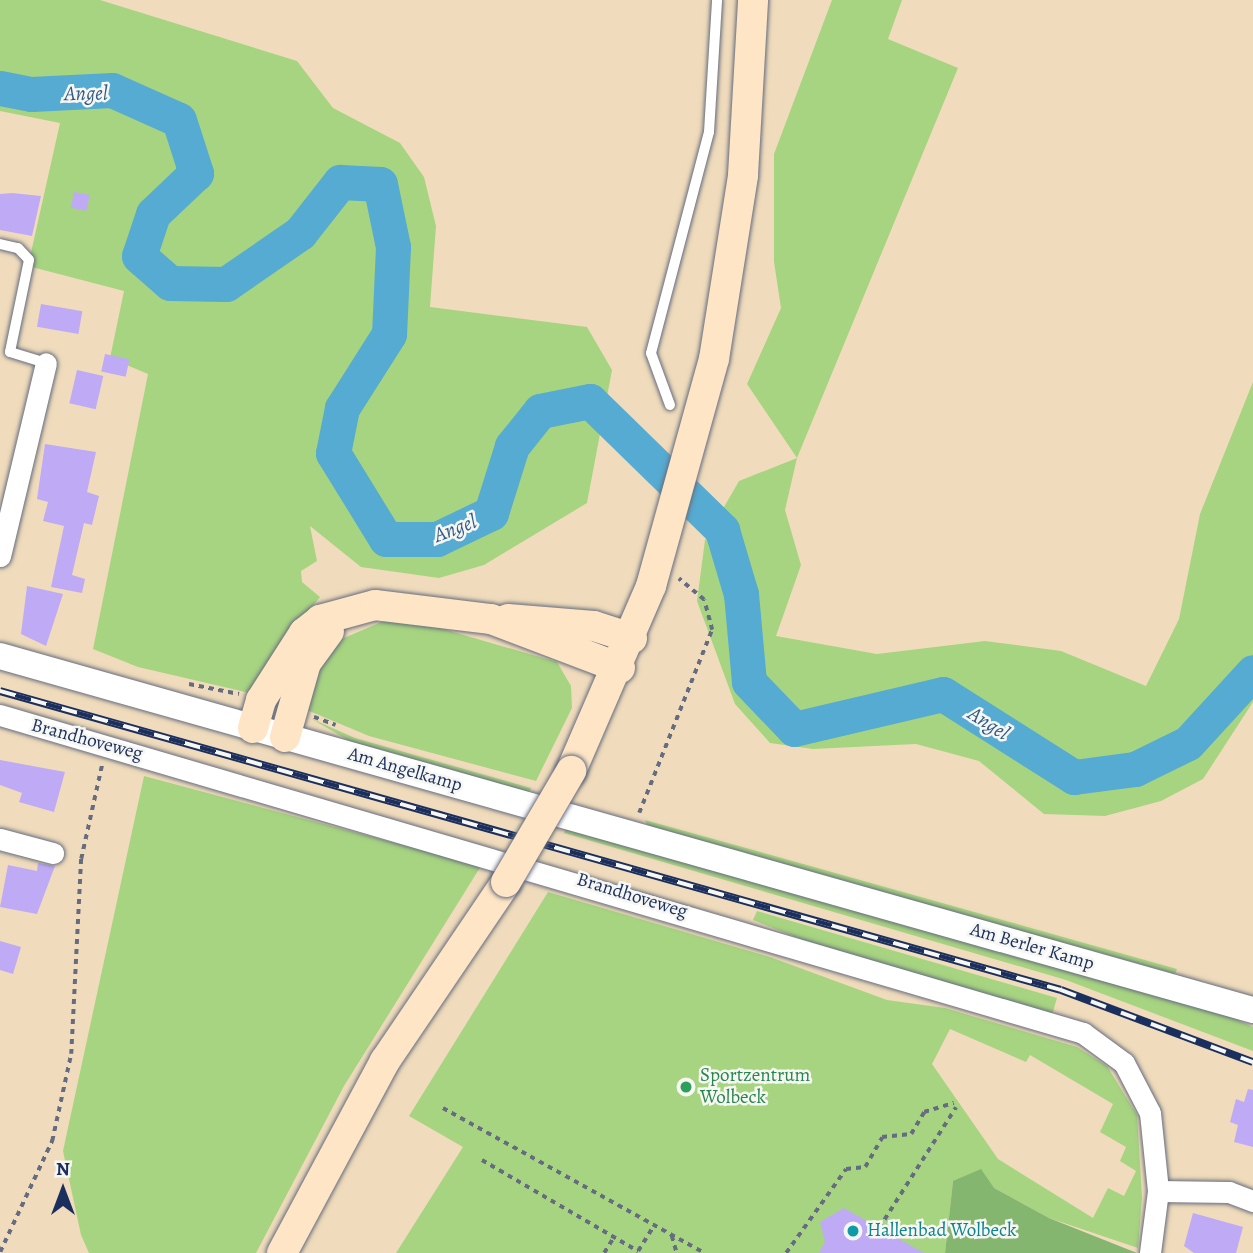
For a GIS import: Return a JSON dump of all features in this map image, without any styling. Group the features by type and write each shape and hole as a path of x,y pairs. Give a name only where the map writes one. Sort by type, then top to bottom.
{"main road":[{"path":"282,1253 385,1061 506,882 571,771 659,581 707,387 743,175 753,0"},
{"path":"253,728 291,649 320,620 398,604 491,619 594,626 632,638"},
{"path":"285,737 306,663 338,616"},
{"path":"491,619 620,668"}],"street":[{"path":"0,556 3,531 46,363"},
{"name":"Am Angelkamp","path":"0,656 811,885"},
{"name":"Brandhoveweg","path":"0,715 1083,1033 1124,1063 1150,1113 1158,1191 1150,1253"},
{"path":"0,839 53,853"},
{"name":"Am Berler Kamp","path":"811,885 1253,1010"},
{"path":"1158,1191 1229,1192 1253,1201"}],"lane":[{"path":"670,405 651,354 709,132 717,0"},
{"path":"0,244 18,248 29,260 10,352 46,363"}],"path":[{"path":"632,834 712,630 704,600 659,581"},
{"path":"0,1252 31,1197 61,1104 71,1054 86,818 108,745"},
{"path":"786,1253 846,1169 865,1167 882,1137 911,1134 924,1112 955,1105 879,1228"},
{"path":"443,1108 705,1253"},
{"path":"482,1160 638,1252 654,1225"},
{"path":"671,1234 677,1253"},
{"path":"604,1253 614,1237"}],"green space":[{"path":"0,0 100,0 297,61 333,108 400,143 424,177 436,226 430,307 587,327 612,370 587,503 484,565 439,578 361,567 310,526 317,561 301,571 302,582 320,597 276,652 254,694 138,667 93,649 148,374 110,358 124,291 28,266 60,123 0,111"},
{"path":"832,0 902,0 888,39 958,68 797,458 747,384 781,308 774,262 774,154"},
{"path":"1253,382 1253,702 1203,779 1161,801 1105,816 1044,814 979,761 916,744 813,749 770,743 735,704 697,601 705,540 739,481 797,458 785,510 801,565 776,636 877,654 985,641 1061,651 1146,686 1179,619 1200,514"},
{"path":"386,620 412,620 557,662 571,686 572,708 536,781 369,736 307,710 316,674 337,641"},
{"path":"310,718 355,738 531,788 528,794 353,743"},
{"path":"144,776 481,866 344,1086 256,1253 89,1253 81,1235 63,1151"},
{"path":"645,820 1177,969 1175,974 648,827"},
{"path":"566,829 1215,1010 1253,1027 1253,1051 1066,980 564,833"},
{"name":"Sportzentrum Wolbeck","path":"548,892 770,957 887,1000 945,1008 1077,1047 1107,1066 1137,1115 1142,1197 1138,1248 1049,1218 994,1188 953,1181 945,1253 396,1253 463,1147 409,1116","holes":["950,1029 1026,1062 1030,1055 1113,1104 1100,1132 1126,1147 1120,1161 1136,1171 1124,1196 1108,1188 1093,1218 998,1159 932,1064"]},
{"path":"757,911 1057,998 1052,1015 845,957 753,920"},
{"path":"981,1169 994,1188 1049,1218 1137,1253 945,1253 953,1181"}],"building":[{"path":"74,192 90,195 87,211 71,208"},
{"path":"0,194 41,196 32,236 0,230"},
{"path":"41,304 82,311 78,334 37,327"},
{"path":"105,354 129,359 126,377 101,372"},
{"path":"77,370 103,376 96,409 69,403"},
{"path":"45,444 96,452 87,492 99,496 92,525 84,523 72,575 85,579 82,593 51,587 64,526 43,521 48,502 37,499"},
{"path":"27,586 63,594 46,646 21,634"},
{"path":"0,760 65,772 54,812 19,802 22,793 0,785"},
{"path":"38,863 55,866 37,914 0,907 8,865 37,871"},
{"path":"0,941 21,947 13,974 0,970"},
{"path":"1248,1089 1253,1090 1253,1147 1234,1142 1238,1125 1230,1122 1236,1099 1244,1102"},
{"name":"Hallenbad Wolbeck","path":"844,1208 924,1253 819,1253 825,1242 820,1222"},
{"path":"1193,1213 1243,1227 1236,1253 1194,1253 1184,1246"}],"waterway":[{"name":"Angel","path":"0,88 31,94 112,90 179,120 196,173 153,214 139,256 170,283 226,284 300,233 340,182 380,184 393,247 389,334 342,408 333,453 386,539 437,539 491,513 512,446 540,411 590,401 722,530 741,594 749,682 794,729 943,694 1074,777 1135,769 1188,743 1253,672"}],"railway":[{"path":"0,691 1061,990 1253,1062"}],"place":[{"name":"Sportzentrum Wolbeck","path":"686,1087"},
{"name":"Hallenbad Wolbeck","path":"853,1231"}]}
